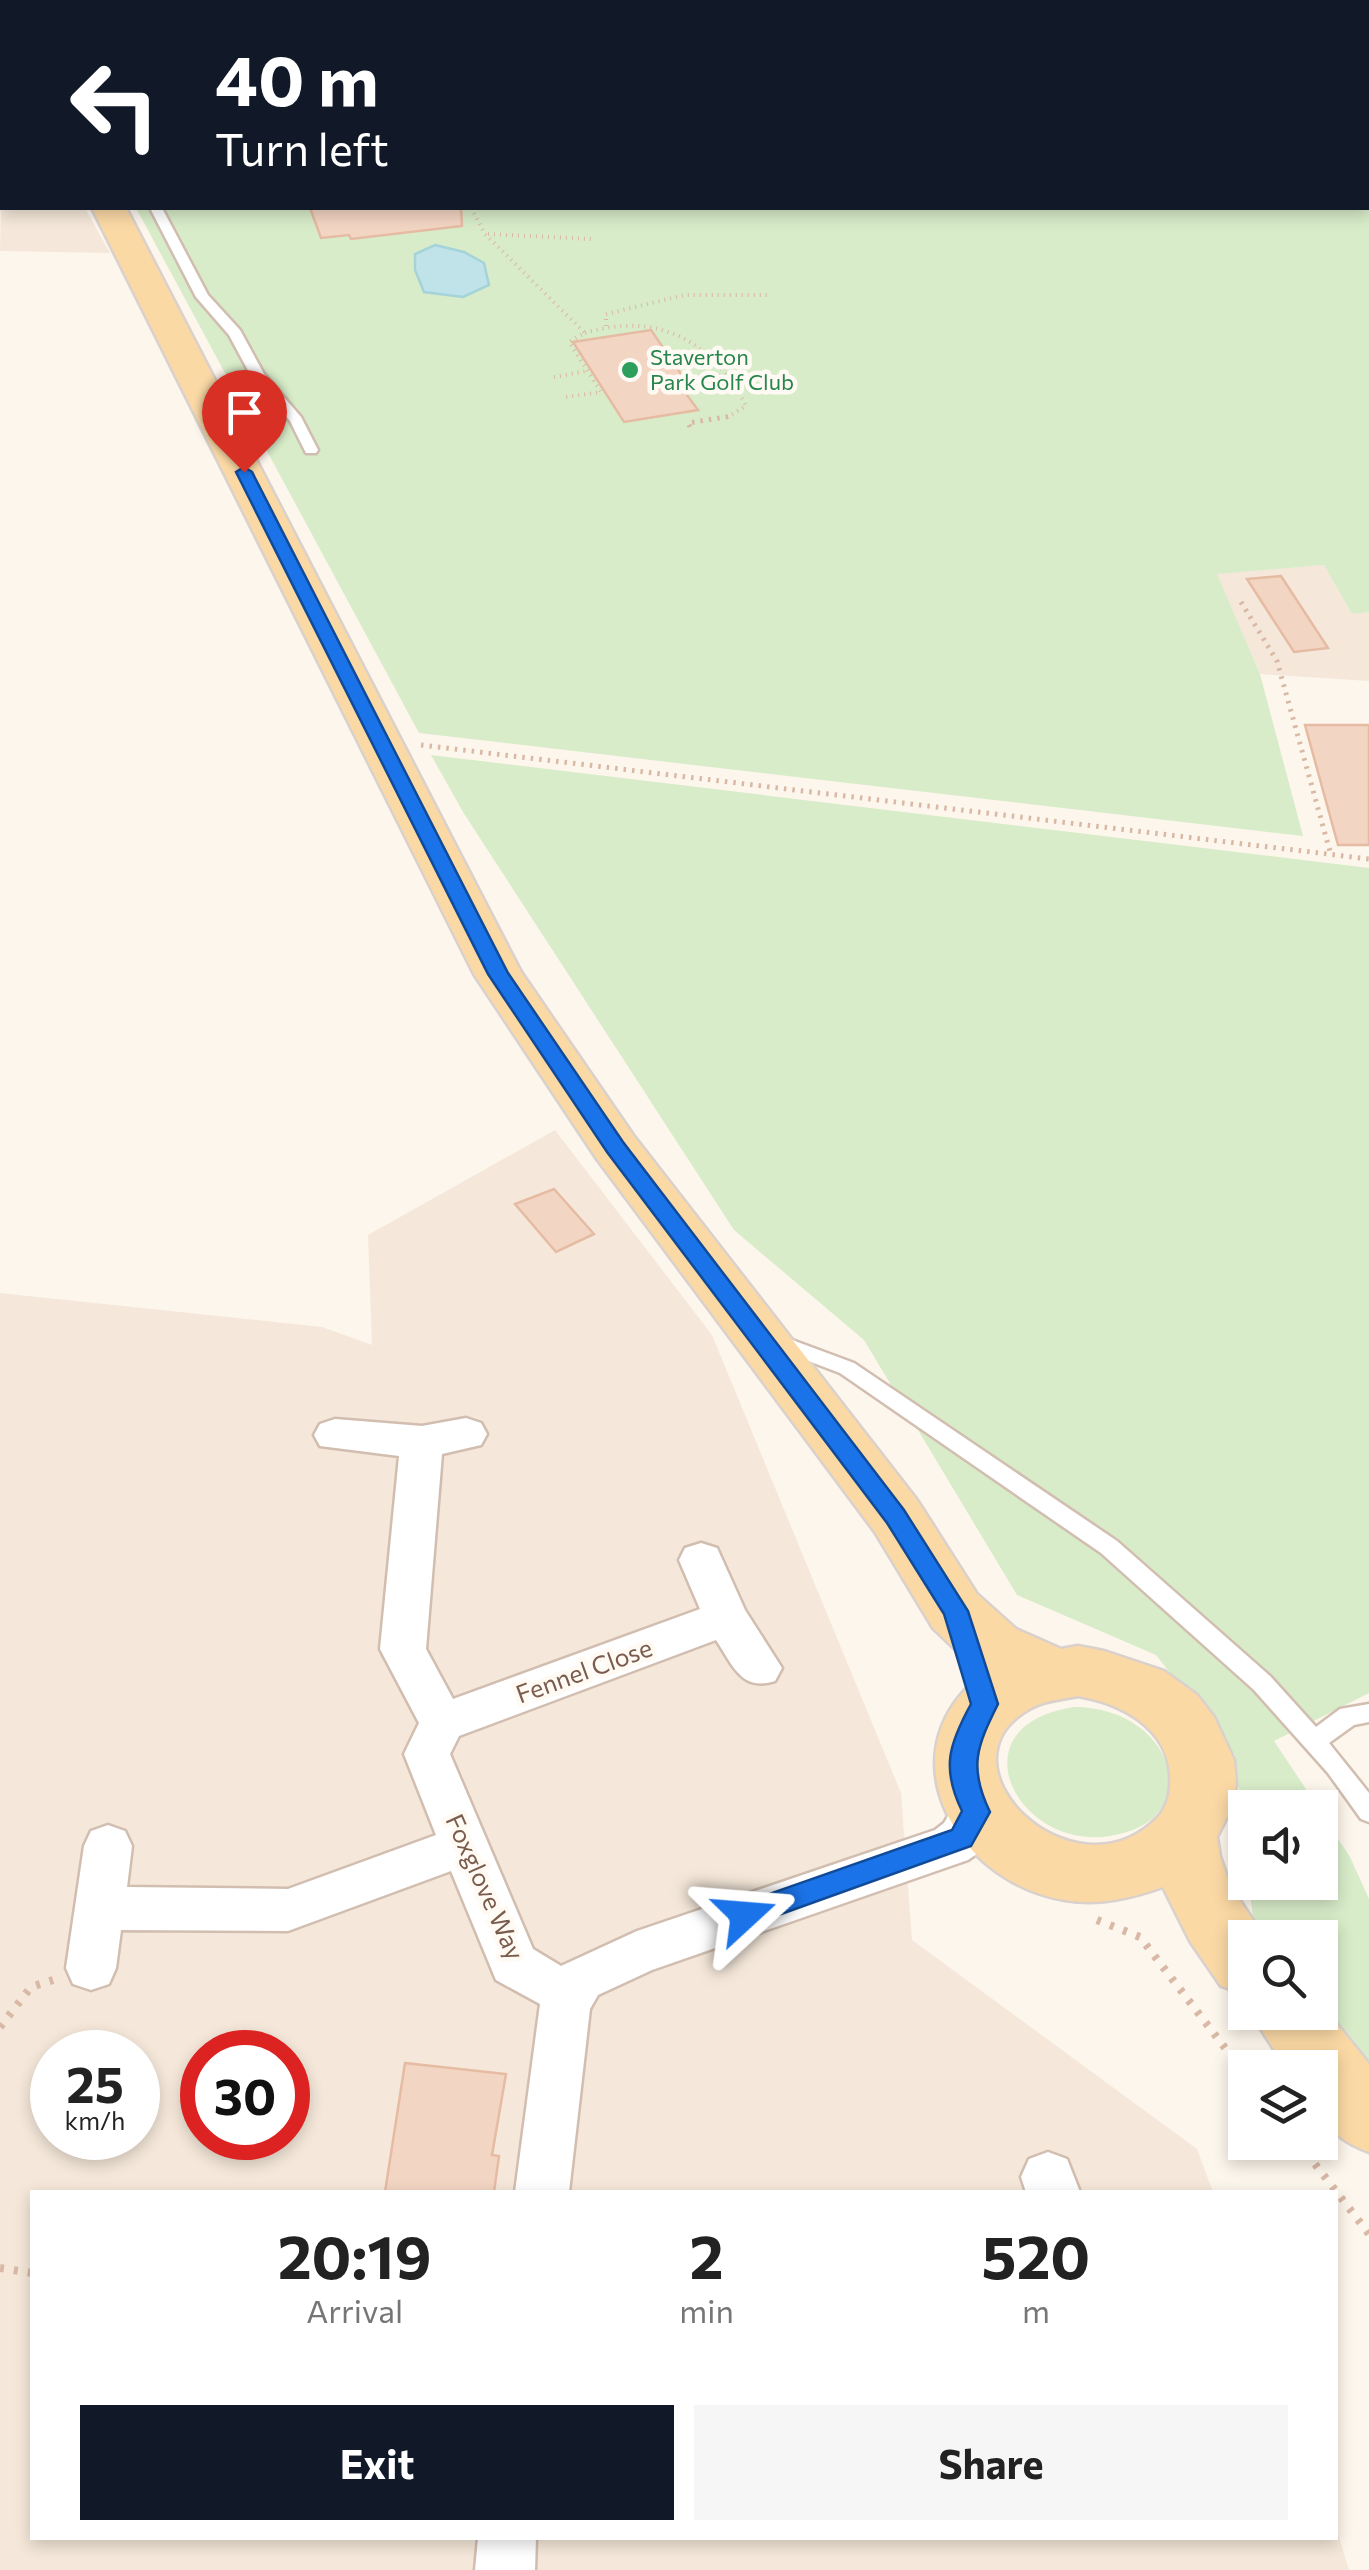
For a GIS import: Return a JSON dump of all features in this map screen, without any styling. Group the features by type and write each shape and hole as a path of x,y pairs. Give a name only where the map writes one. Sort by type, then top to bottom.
{"main road":[{"path":"110,210 498,974 615,1147 896,1516 955,1611 985,1704"},
{"path":"955,1611 994,1647 1050,1672 1105,1675 1143,1690 1175,1714 1200,1754 1205,1776 1197,1819 1184,1838 1103,1894"},
{"path":"1050,1672 1003,1689 985,1704 963,1744 966,1790 994,1831 1103,1894 1228,1945"},
{"path":"1184,1838 1196,1888 1228,1941"},
{"path":"1299,2030 1369,2119"}],"street":[{"path":"336,1434 444,1438 403,1649 442,1724"},
{"path":"701,1560 726,1618 759,1668"},
{"name":"Fennel Close","path":"442,1724 726,1618"},
{"name":"Foxglove Way","path":"442,1724 428,1754 514,1964 547,1984 572,1992"},
{"path":"542,2190 565,2005 580,1979 636,1953 926,1852 966,1845 994,1831"},
{"path":"100,1908 288,1910 465,1844"},
{"path":"92,1968 108,1846"},
{"path":"505,2570 507,2540"}],"lane":[{"path":"157,210 202,297 234,334 270,394 296,420 311,450"},
{"path":"764,1338 810,1350 847,1368 1108,1547 1262,1684 1314,1741 1369,1812"},
{"path":"1314,1741 1348,1716 1369,1713"}],"path":[{"path":"472,210 485,234 585,333"},
{"path":"485,234 591,238"},
{"path":"606,326 606,314 685,295 768,295"},
{"path":"566,398 601,392 570,342 606,326 667,326 691,346 707,351 746,406 730,418 688,423 690,427"},
{"path":"554,377 587,372"},
{"path":"1241,602 1276,662 1332,855"},
{"path":"380,740 1369,859"},
{"path":"1103,1894 1228,2052"},
{"path":"0,2027 31,1987 92,1968"},
{"path":"1312,2160 1335,2190"},
{"path":"1338,2194 1369,2234"},
{"path":"0,2268 30,2273"}],"shaded area":[{"path":"1,210 86,210 110,253 0,251"},
{"path":"1325,565 1352,614 1369,612 1369,681 1260,674 1216,573"},
{"path":"555,1130 712,1335 901,1793 912,1940 1197,2149 1212,2190 30,2190 30,2540 1338,2540 1338,2534 1349,2570 0,2570 0,1293 322,1327 372,1345 368,1235"}],"green space":[{"path":"137,210 1369,210 1369,612 1352,614 1324,565 1217,574 1260,674 1303,836 419,733"},
{"path":"431,755 1369,868 1369,1693 1274,1741 1307,1790 1239,1790 1235,1755 1156,1655 1017,1595 864,1340 734,1230 463,812"},
{"path":"1074,1707 1108,1712 1136,1725 1156,1744 1167,1765 1169,1788 1161,1809 1142,1826 1110,1836 1077,1836 1048,1825 1025,1807 1011,1784 1007,1760 1015,1737 1037,1718"},
{"path":"1338,1839 1369,1899 1369,2072 1335,2030 1338,1920 1253,1920 1251,1900 1338,1900"}],"water":[{"path":"435,245 464,252 484,263 489,285 463,297 424,292 415,270 415,254"}],"building":[{"path":"311,210 461,210 462,226 351,239 349,235 321,238"},
{"name":"Staverton Park Golf Club","path":"651,330 692,390 684,391 698,410 624,422 573,342"},
{"path":"1281,576 1328,648 1294,652 1247,579"},
{"path":"1305,725 1369,725 1369,845 1338,845"},
{"path":"554,1189 594,1234 556,1252 515,1204"},
{"path":"405,2063 506,2074 492,2155 499,2156 494,2190 385,2190"}],"place":[{"name":"Staverton Park Golf Club","path":"630,370"}],"route":[{"path":"244,472 498,974 615,1147 896,1516 955,1611 966,1638 985,1704 971,1723 963,1744 961,1768 976,1812 961,1838 951,1845 745,1915"}]}
